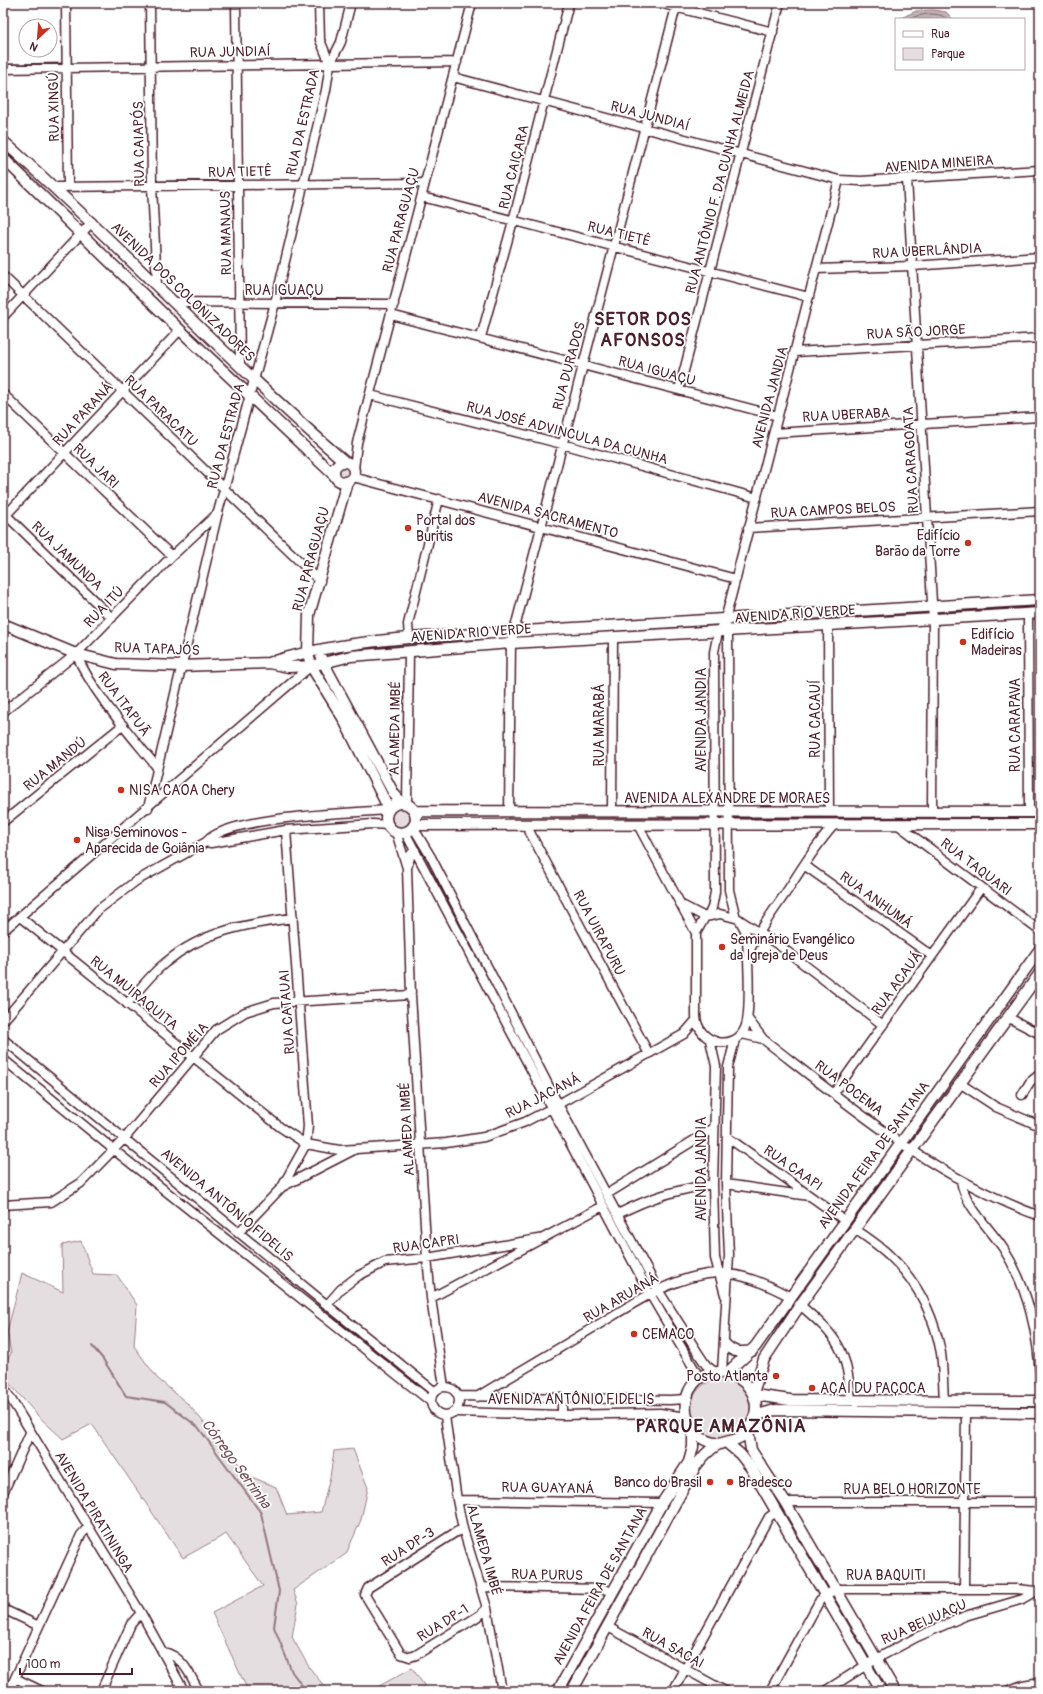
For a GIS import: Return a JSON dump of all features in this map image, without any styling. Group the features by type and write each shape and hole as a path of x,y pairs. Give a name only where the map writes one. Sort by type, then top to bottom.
{"main road":[{"name":"AVENIDA DOS COLONIZADORES","path":"3,141 55,187 157,285 240,366 347,475 337,481 334,475 180,330 3,158"},
{"path":"334,475 336,466 347,475"},
{"name":"RUA PARAGUAÇU","path":"313,652 308,634 309,615 320,581 347,475"},
{"name":"AVENIDA RIO VERDE","path":"313,652 353,643 515,630 725,620 1040,600"},
{"name":"AVENIDA RIO VERDE","path":"311,666 351,656 409,651 1040,613"},
{"name":"RUA TAPAJÓS","path":"3,624 76,654 116,664 181,666 269,663 288,667 311,666"},
{"path":"313,652 324,663 394,794 408,806 416,820 403,828 386,818 389,810 397,804 408,806"},
{"path":"313,652 311,666 343,718 389,810"},
{"name":"RUA TAPAJÓS","path":"269,663 288,656 313,652"},
{"name":"AVENIDA ALEXANDRE DE MORAES","path":"408,806 509,812 1040,812"},
{"name":"AVENIDA ALEXANDRE DE MORAES","path":"403,828 526,825 1038,825"},
{"name":"AVENIDA FEIRA DE SANTANA","path":"722,1372 752,1350 789,1296 1040,949"},
{"name":"AVENIDA FEIRA DE SANTANA","path":"753,1394 764,1359 800,1306 1040,973"},
{"path":"724,1344 738,1352 752,1350 764,1359"},
{"path":"723,1444 738,1439 748,1431 754,1420 756,1411 753,1394 747,1385 740,1378 722,1372 701,1377 693,1384 684,1406 686,1417 699,1438 709,1442 723,1444 740,1454 751,1468 881,1691"},
{"path":"753,1394 790,1400 1040,1401"},
{"path":"754,1420 762,1414 775,1410 1040,1413"},
{"name":"AVENIDA FEIRA DE SANTANA","path":"558,1691 662,1503 689,1462 693,1448 693,1430"},
{"path":"748,1431 751,1450 784,1502 895,1691"},
{"name":"AVENIDA FEIRA DE SANTANA","path":"572,1691 696,1467 706,1454 723,1444"}],"street":[{"name":"RUA XINGÚ","path":"66,3 68,187"},
{"name":"RUA CAIAPÓS","path":"150,3 152,186 157,285"},
{"name":"RUA MANAUS","path":"236,3 240,366"},
{"path":"320,3 320,40 330,64"},
{"name":"RUA DA ESTRADA","path":"148,808 156,766 218,512 275,303 302,184 326,90 330,64 341,42 351,3"},
{"name":"RUA PARAGUAÇU","path":"347,475 370,395 472,3"},
{"name":"RUA CAIÇARA","path":"481,337 513,221 569,3"},
{"path":"659,3 677,5 773,32"},
{"name":"RUA ANTÔNIO F. DA CUNHA ALMEIDA","path":"679,390 780,3"},
{"name":"RUA DURADOS","path":"511,644 540,526 677,5"},
{"name":"RUA JUNDIAÍ","path":"3,68 457,62"},
{"name":"RUA JUNDIAÍ","path":"453,77 839,180"},
{"name":"AVENIDA MINEIRA","path":"839,180 861,181 1040,170"},
{"name":"RUA CARAGOATA","path":"907,178 933,619 932,812"},
{"name":"AVENIDA JANDIA","path":"722,1372 728,1274 726,1184 728,1067 739,1037 748,1019 748,956 745,930 738,918 729,890 723,632 748,528 839,180"},
{"name":"RUA TIETÊ","path":"55,187 426,183"},
{"name":"RUA TIETÊ","path":"422,197 809,297"},
{"path":"3,316 92,222"},
{"name":"RUA UBERLÂNDIA","path":"816,269 913,266 1040,257"},
{"name":"RUA PARACATU","path":"3,276 320,581"},
{"name":"RUA IGUAÇU","path":"174,302 394,304"},
{"name":"RUA IGUAÇU","path":"391,315 481,337 778,416"},
{"name":"RUA PARANÁ","path":"4,514 180,330"},
{"name":"RUA SÃO JORGE","path":"794,352 1040,338"},
{"name":"RUA JARI","path":"3,394 172,556"},
{"name":"RUA JOSÉ ADVINCULA DA CUNHA","path":"370,395 562,444 757,498"},
{"name":"RUA UBERABA","path":"774,433 1040,418"},
{"name":"AVENIDA SACRAMENTO","path":"347,475 736,579"},
{"path":"409,638 408,624 439,499"},
{"name":"RUA CAMPOS BELOS","path":"748,528 1040,511"},
{"name":"RUA ITÚ","path":"3,712 76,654 172,556 218,512"},
{"name":"RUA JAMUNDA","path":"4,514 112,618"},
{"name":"RUA CARAPAVA","path":"1028,614 1029,812"},
{"name":"RUA CACAUÍ","path":"828,626 829,812"},
{"name":"AVENIDA JANDIA","path":"696,933 712,908 715,892 714,652 723,632"},
{"name":"RUA MARABÁ","path":"612,812 613,638"},
{"path":"509,812 511,644"},
{"name":"ALAMEDA IMBÉ","path":"408,806 409,651"},
{"name":"RUA ITAPUÃ","path":"76,654 82,669 123,726 156,766"},
{"name":"AVENIDA RIO VERDE","path":"3,931 148,808 311,666"},
{"name":"RUA MANDÚ","path":"3,822 123,726"},
{"name":"AVENIDA ALEXANDRE DE MORAES","path":"3,1021 98,910 136,880 206,842 209,837 220,831 238,825 264,820 389,810"},
{"name":"AVENIDA ALEXANDRE DE MORAES","path":"206,842 211,843 286,830 373,824 403,828"},
{"name":"RUA TAQUARI","path":"897,824 1040,931"},
{"name":"RUA UIRAPURU","path":"526,825 649,1054"},
{"path":"638,825 683,906 696,933 696,1020 701,1033 710,1040"},
{"path":"748,956 760,932 804,865 834,825"},
{"path":"403,828 550,1108 650,1294 696,1372 693,1384"},
{"path":"403,828 431,857 558,1104 658,1290 706,1365 722,1372"},
{"name":"ALAMEDA IMBÉ","path":"403,828 407,868 412,995 427,1258 430,1298 444,1387"},
{"name":"RUA CATAUAI","path":"282,1187 306,1144 308,1126 300,1001 286,830"},
{"name":"ALAMEDA IMBÉ","path":"407,868 411,854 415,850"},
{"name":"RUA ANHUMÁ","path":"804,865 932,956"},
{"name":"RUA ACAUÁ","path":"834,1093 981,888"},
{"path":"683,906 706,916 720,914 738,918 760,932 883,1025"},
{"name":"RUA MUIRAQUITA","path":"20,917 280,1127 306,1144 340,1150 356,1149"},
{"path":"127,1004 164,964 183,950 206,938 249,923 293,918"},
{"name":"RUA IPOMÉIA","path":"3,1205 51,1202 81,1183 125,1138 216,1030 245,1012 274,1003 412,995"},
{"path":"1009,1018 1040,1034"},
{"name":"RUA POCEMA","path":"748,1019 763,1039 911,1150 961,1181 1013,1206 1040,1216"},
{"name":"RUA JACANÁ","path":"238,1233 282,1187 356,1149 446,1143 484,1137 525,1122 684,1034 696,1020"},
{"name":"RUA JACANÁ","path":"684,1034 701,1033"},
{"name":"RUA POCEMA","path":"710,1040 727,1042 739,1037 763,1039"},
{"name":"AVENIDA ANTÔNIO FIDELIS","path":"3,1039 125,1138 238,1233 434,1391"},
{"name":"AVENIDA JANDIA","path":"710,1040 716,1066 713,1184 715,1258 726,1297"},
{"name":"AVENIDA ANTÔNIO FIDELIS","path":"3,1060 430,1401"},
{"path":"1022,1095 1030,1082 1040,1074"},
{"path":"961,1084 996,1106 1040,1126"},
{"path":"607,1194 714,1128"},
{"name":"RUA CAAPI","path":"727,1137 844,1220"},
{"path":"961,1181 962,1190 968,1200 991,1230 1016,1271 1036,1315 1040,1354 1040,1382"},
{"path":"618,1214 641,1202 675,1190 713,1184"},
{"path":"726,1184 812,1197"},
{"name":"RUA CAPRI","path":"430,1298 603,1206"},
{"path":"855,1229 888,1254 905,1272 919,1292 930,1315 941,1353 944,1401"},
{"name":"RUA CAPRI","path":"327,1305 341,1289 358,1276 385,1262 427,1258 544,1238"},
{"name":"RUA ARUANÁ","path":"477,1397 650,1294 703,1275 718,1273 748,1278 772,1287 789,1296"},
{"path":"800,1306 826,1327 843,1352 849,1377 851,1401"},
{"path":"685,1352 690,1355 693,1354 693,1346"},
{"name":"AVENIDA PIRATININGA","path":"3,1386 30,1433 141,1613 184,1691"},
{"path":"444,1387 452,1389 458,1396 459,1405 456,1412 445,1416 438,1414 432,1407 430,1401 434,1391 444,1387"},
{"name":"AVENIDA ANTÔNIO FIDELIS","path":"458,1396 670,1400 686,1399"},
{"path":"562,1398 562,1415"},
{"name":"AVENIDA ANTÔNIO FIDELIS","path":"456,1412 562,1415 660,1413 686,1417"},
{"path":"964,1589 966,1412"},
{"name":"ALAMEDA IMBÉ","path":"445,1416 457,1500 463,1529 487,1608 502,1691"},
{"path":"3,1493 30,1433"},
{"name":"RUA GUAYANÁ","path":"457,1500 662,1503"},
{"name":"RUA BELO HORIZONTE","path":"784,1502 1040,1502"},
{"path":"673,1691 769,1516 776,1512"},
{"path":"9,1691 81,1535 88,1527"},
{"name":"RUA DP-3","path":"410,1657 401,1654 365,1598 365,1593 368,1588 463,1529"},
{"name":"RUA PURUS","path":"481,1588 604,1589 612,1592"},
{"name":"RUA BAQUITI","path":"770,1691 820,1600 835,1589 1016,1589 1037,1591"},
{"name":"RUA BEIJUAÇU","path":"825,1691 876,1659 917,1637 965,1616 1023,1599 1037,1591"},
{"name":"RUA DP-1","path":"410,1657 416,1655 480,1615 487,1608"},
{"path":"3,1609 39,1626"},
{"path":"101,1691 131,1624 141,1613"},
{"name":"RUA SACAI","path":"608,1627 725,1691"},
{"path":"163,1652 175,1656 182,1662 199,1691"},
{"path":"15,1678 42,1691"},
{"path":"1007,1691 1023,1685 1040,1682"}],"green space":[{"path":"344,465 349,467 351,472 349,477 344,479 339,477 337,472 339,467"},
{"path":"401,809 407,812 410,818 407,824 401,827 395,824 392,818 395,812"},
{"path":"81,1241 93,1274 117,1275 137,1305 134,1346 157,1378 188,1404 247,1475 276,1487 287,1515 321,1512 330,1477 334,1451 353,1449 368,1488 361,1520 346,1554 293,1590 298,1604 292,1637 309,1667 328,1691 248,1691 212,1613 263,1586 226,1534 183,1558 92,1424 63,1439 38,1416 3,1376 3,1368 11,1353 7,1332 22,1273 63,1292 62,1245"},
{"path":"721,1379 738,1384 746,1392 751,1409 746,1426 738,1434 721,1439 704,1434 696,1426 691,1409 696,1392 704,1384"},
{"path":"412,1668 424,1685 424,1691 370,1691"}],"water":[{"path":"933,10 946,12 952,18 902,18 916,11"}],"waterway":[{"name":"Córrego Serrinha","path":"92,1346 103,1359 126,1396 165,1402 198,1427 261,1513 279,1591 274,1627 292,1672 306,1691"}],"place":[{"name":"Portal dos Buritis","path":"408,528"},
{"name":"Edifício Barão da Torre","path":"968,543"},
{"name":"Edifício Madeiras","path":"963,642"},
{"name":"NISA CAOA Chery","path":"121,790"},
{"name":"Nisa Seminovos - Aparecida de Goiânia","path":"77,840"},
{"name":"Seminário Evangélico da Igreja de Deus","path":"722,947"},
{"name":"CEMACO","path":"634,1334"},
{"name":"Posto Atlanta","path":"776,1376"},
{"name":"AÇAÍ DU PAÇOCA","path":"812,1388"},
{"name":"Banco do Brasil","path":"710,1482"},
{"name":"Bradesco","path":"730,1482"}],"district":[{"name":"SETOR DOS AFONSOS","path":"643,329"},
{"name":"PARQUE AMAZÔNIA","path":"721,1426"}]}
